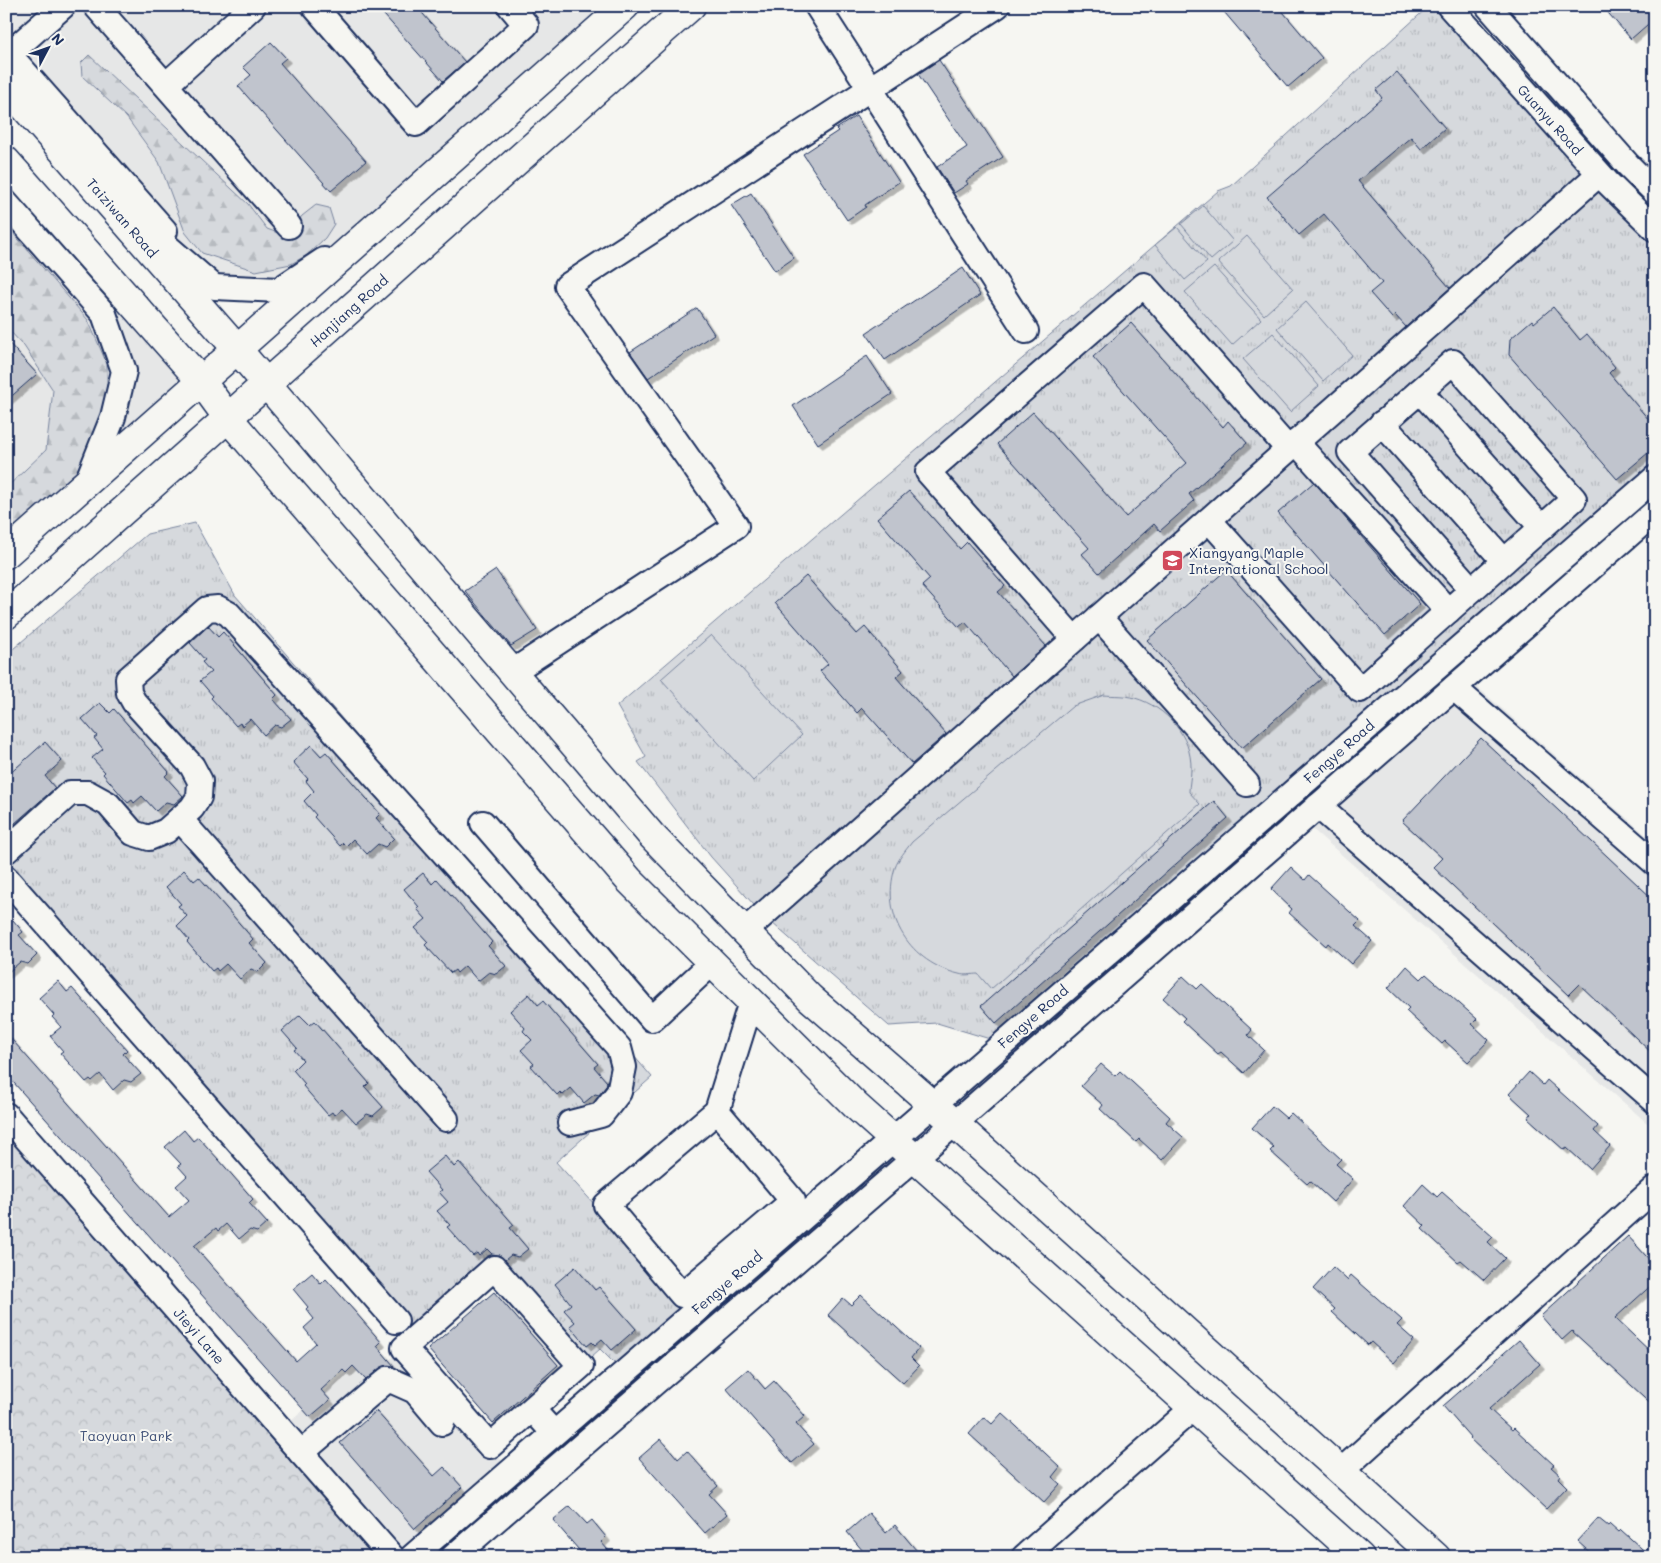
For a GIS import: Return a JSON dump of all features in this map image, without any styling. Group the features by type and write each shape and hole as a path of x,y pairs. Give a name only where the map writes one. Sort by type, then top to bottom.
{"main road":[{"path":"6,554 625,6"},
{"name":"Hanjiang Road","path":"6,615 691,6"},
{"name":"Taiziwan Road","path":"6,86 237,349 652,836 810,998 954,1124 1436,1557"},
{"path":"6,161 201,381 228,418 629,880 856,1106 1360,1557"}],"street":[{"path":"63,6 7,53 214,287"},
{"path":"96,6 289,226"},
{"path":"314,6 416,124 526,25 510,6"},
{"path":"817,6 1026,331"},
{"path":"512,672 736,526 567,286 997,6"},
{"name":"Guanyu Road","path":"1449,6 1599,174 1655,229"},
{"name":"Guanyu Road","path":"1488,6 1628,165 1655,192"},
{"path":"166,86 249,8"},
{"path":"40,124 151,234 214,287 279,290 378,225"},
{"path":"745,931 1599,174"},
{"path":"6,203 104,314 124,372 113,417 87,482"},
{"path":"1074,640 928,472 1144,285 1292,446 1448,611"},
{"path":"1208,520 1360,690 1574,499 1453,362 1350,452 1472,590"},
{"path":"1420,391 1542,528"},
{"path":"1382,424 1504,562"},
{"name":"Fengye Road","path":"412,1557 1655,478"},
{"name":"Fengye Road","path":"453,1557 914,1159 1655,512"},
{"path":"6,851 70,793 88,793 108,804 133,833 149,838 166,831 192,808 199,797 200,780 192,766 134,702 129,693 128,679 207,609 218,608 230,614 619,1048 624,1067 619,1092 601,1114 570,1123"},
{"path":"1099,617 1247,784"},
{"path":"1454,688 1655,863"},
{"path":"1318,806 1655,1100"},
{"path":"180,819 446,1119"},
{"path":"482,823 652,1019 712,963"},
{"path":"6,878 396,1321"},
{"path":"716,1111 793,1201 682,1295 606,1205 716,1111 751,1002"},
{"name":"Jieyi Lane","path":"6,1115 392,1557"},
{"path":"1341,1471 1655,1188"},
{"path":"494,1268 581,1366 532,1409 490,1446 404,1348 494,1268"},
{"path":"301,1453 388,1378 415,1391 442,1424"},
{"path":"1024,1557 1192,1408"},
{"path":"532,1409 554,1433"}],"shaded area":[{"path":"6,6 625,6 378,225 279,290 214,287 6,51"},
{"path":"6,161 201,381 6,553"},
{"path":"1466,677 1655,843 1655,1130 1302,820"},
{"path":"404,1348 511,1471 412,1557 392,1557 281,1430 353,1366 367,1381 385,1374 394,1366 389,1360"}],"green space":[{"name":"Xiangyang Maple International School","path":"1429,6 1442,6 1655,236 1655,478 1007,1040 990,1039 937,1023 889,1026 763,915 711,857 638,762 646,757 617,706 1218,191 1231,186"},
{"path":"89,55 248,204 267,229 286,236 302,216 316,205 329,208 334,224 325,238 307,255 291,264 256,271 202,253 185,232 159,162 127,118 82,76 81,63"},
{"path":"1203,206 1233,241 1211,260 1181,224"},
{"path":"6,225 88,320 107,364 107,420 76,472 6,535 6,488 46,450 53,390 24,346 6,327"},
{"path":"1177,227 1207,262 1185,280 1155,245"},
{"path":"1247,236 1293,289 1264,315 1218,262"},
{"path":"1214,267 1261,319 1232,345 1185,292"},
{"path":"1306,302 1352,355 1323,381 1277,328"},
{"path":"1273,333 1319,386 1290,412 1243,359"},
{"path":"195,523 235,595 652,1077 556,1162 686,1305 615,1364 600,1349 581,1366 494,1268 413,1339 6,879 6,655 147,534"},
{"path":"711,635 802,735 753,781 661,679"},
{"path":"1104,695 1128,696 1146,702 1157,708 1175,724 1187,745 1190,757 1189,792 1200,804 991,989 978,974 959,974 927,960 914,949 903,935 896,920 892,904 891,886 895,868 900,858 912,842 1073,706"},
{"name":"Taoyuan Park","path":"6,1115 392,1557 6,1557"}],"building":[{"path":"376,6 416,6 465,62 443,81"},
{"path":"1219,6 1278,6 1322,58 1288,87"},
{"path":"1602,6 1645,6 1655,18 1631,39"},
{"path":"271,42 286,58 280,63 366,161 331,191 238,86 251,75 243,67"},
{"path":"939,60 1003,157 966,181 968,184 954,193 937,167 967,147 918,74"},
{"path":"1397,72 1445,128 1421,149 1411,137 1358,181 1450,288 1406,327 1395,315 1392,318 1370,293 1382,283 1324,214 1299,235 1267,197 1382,98 1376,90"},
{"path":"856,116 899,182 847,220 803,154 838,131 836,129"},
{"path":"751,193 794,258 775,271 731,205"},
{"path":"963,268 980,295 885,360 866,333"},
{"path":"1553,307 1580,340 1587,334 1615,367 1609,373 1655,427 1655,447 1617,479 1509,355 1510,339 1532,320 1534,323"},
{"path":"697,308 714,334 648,378 630,352"},
{"path":"1131,323 1223,427 1228,421 1247,443 1189,494 1194,501 1160,531 1154,524 1099,573 1082,554 1089,548 997,444 1033,412 1126,517 1187,463 1093,357"},
{"path":"6,340 37,374 6,401"},
{"path":"867,356 892,394 818,444 793,406"},
{"path":"1314,482 1420,604 1385,635 1278,513"},
{"path":"909,491 960,549 967,542 1005,586 998,592 1046,646 1012,676 965,622 959,627 922,586 930,579 877,518"},
{"path":"496,570 537,630 511,646 465,591"},
{"path":"1226,570 1321,679 1242,748 1147,640"},
{"path":"806,576 857,634 865,627 903,671 896,677 946,734 912,764 862,708 857,713 820,671 828,664 775,603"},
{"path":"208,626 218,637 223,632 277,695 273,699 291,719 281,727 275,725 264,735 250,719 242,726 240,723 236,726 211,698 213,696 200,681 211,672 202,662 205,660 190,643"},
{"path":"100,703 110,713 114,709 169,772 165,776 183,796 174,804 166,802 156,811 142,796 134,803 132,800 128,803 103,774 105,772 92,758 103,749 94,738 97,736 82,719"},
{"path":"1481,738 1655,901 1655,1056 1579,984 1568,995 1433,867 1442,858 1402,821"},
{"path":"45,742 62,761 45,776 55,788 6,831 6,777"},
{"path":"311,745 321,756 326,752 380,814 376,818 394,838 385,847 378,844 367,854 353,839 346,846 343,843 340,846 314,817 316,815 304,801 314,791 306,781 308,779 293,762"},
{"path":"1214,801 1228,818 996,1023 981,1006"},
{"path":"1291,867 1305,880 1309,875 1360,921 1355,926 1372,941 1351,964 1328,943 1326,946 1289,913 1292,909 1271,889"},
{"path":"184,870 194,881 199,877 253,939 249,943 267,963 258,972 251,969 240,979 226,964 218,971 216,968 212,971 187,942 189,940 177,926 187,916 178,906 181,904 166,887"},
{"path":"423,873 432,884 437,879 492,942 488,946 506,966 496,974 489,972 478,981 465,966 457,973 455,970 451,973 425,945 428,942 415,928 426,919 404,889"},
{"path":"13,920 23,932 19,935 37,955 28,964 20,962 6,974 6,921 9,924"},
{"path":"1407,966 1421,979 1426,974 1477,1019 1472,1024 1489,1040 1468,1062 1445,1041 1442,1044 1406,1011 1409,1008 1388,988"},
{"path":"1183,976 1197,989 1202,984 1252,1030 1248,1035 1264,1050 1244,1073 1221,1052 1218,1054 1182,1021 1185,1018 1163,998"},
{"path":"58,981 67,992 72,988 127,1050 123,1054 141,1074 131,1082 124,1080 113,1090 100,1074 92,1081 90,1079 86,1082 60,1053 63,1051 50,1036 61,1027 52,1017 54,1015 39,998"},
{"path":"529,994 538,1005 543,1001 598,1064 594,1067 607,1082 599,1095 595,1094 584,1103 571,1088 563,1095 560,1092 557,1095 531,1066 534,1064 521,1050 532,1040 523,1031 525,1028 510,1011"},
{"path":"300,1015 310,1025 315,1021 369,1083 365,1087 383,1107 373,1116 367,1114 356,1123 342,1108 334,1115 332,1112 328,1115 303,1086 305,1084 293,1070 303,1060 294,1050 297,1048 282,1031"},
{"path":"6,1033 169,1217 189,1200 176,1186 187,1176 178,1166 181,1164 165,1147 184,1130 193,1141 198,1137 219,1160 253,1199 249,1203 267,1223 257,1232 250,1230 239,1239 226,1224 218,1231 216,1228 194,1246 296,1361 316,1343 304,1328 314,1319 306,1309 308,1307 293,1289 312,1273 321,1284 326,1279 356,1313 381,1342 377,1346 394,1366 380,1368 366,1380 353,1366 346,1373 343,1370 321,1390 330,1400 310,1417 6,1074"},
{"path":"1101,1064 1115,1076 1120,1071 1170,1117 1166,1122 1183,1137 1162,1160 1139,1139 1136,1142 1100,1109 1103,1105 1081,1086"},
{"path":"1529,1072 1543,1085 1547,1080 1598,1126 1594,1131 1610,1146 1590,1169 1567,1148 1564,1150 1528,1118 1531,1114 1509,1094"},
{"path":"1272,1106 1286,1118 1291,1113 1341,1159 1336,1164 1353,1179 1333,1202 1310,1181 1307,1184 1270,1151 1274,1147 1252,1128"},
{"path":"445,1156 454,1167 459,1162 514,1225 510,1228 528,1249 518,1257 511,1255 505,1260 499,1255 492,1254 487,1249 479,1256 477,1253 473,1256 447,1227 450,1225 437,1211 448,1202 439,1192 442,1190 426,1172"},
{"path":"1423,1184 1437,1197 1442,1192 1493,1237 1488,1242 1505,1258 1484,1280 1461,1260 1458,1262 1422,1229 1425,1226 1404,1206"},
{"path":"1628,1236 1655,1266 1655,1282 1615,1318 1655,1356 1655,1407 1572,1331 1562,1340 1541,1316"},
{"path":"575,1267 595,1290 599,1287 636,1329 612,1350 602,1339 595,1345 592,1342 587,1346 570,1326 575,1322 564,1310 571,1304 555,1284"},
{"path":"1333,1267 1347,1280 1351,1275 1402,1320 1397,1325 1414,1340 1394,1363 1371,1342 1368,1345 1332,1312 1335,1309 1313,1289"},
{"path":"494,1292 558,1365 493,1423 428,1349"},
{"path":"861,1295 919,1348 911,1358 919,1366 903,1383 828,1315 843,1298 851,1305"},
{"path":"1519,1340 1540,1364 1489,1409 1512,1430 1514,1428 1554,1465 1551,1467 1560,1475 1558,1478 1567,1487 1546,1509 1470,1439 1443,1406"},
{"path":"748,1369 765,1389 774,1381 805,1416 796,1424 814,1444 792,1463 726,1388"},
{"path":"376,1411 434,1476 444,1467 462,1487 415,1529 340,1443"},
{"path":"1002,1413 1060,1467 1052,1477 1060,1484 1044,1502 969,1434 984,1417 992,1424"},
{"path":"661,1439 678,1459 687,1451 718,1486 709,1494 727,1514 705,1533 639,1458"},
{"path":"570,1506 587,1524 592,1520 606,1537 601,1542 614,1557 585,1557 553,1520"},
{"path":"869,1513 886,1533 895,1525 922,1557 868,1557 847,1532"},
{"path":"1598,1518 1608,1526 1610,1524 1619,1532 1621,1530 1651,1557 1595,1557 1577,1541"}],"place":[{"name":"Xiangyang Maple International School","path":"1173,561"}]}
